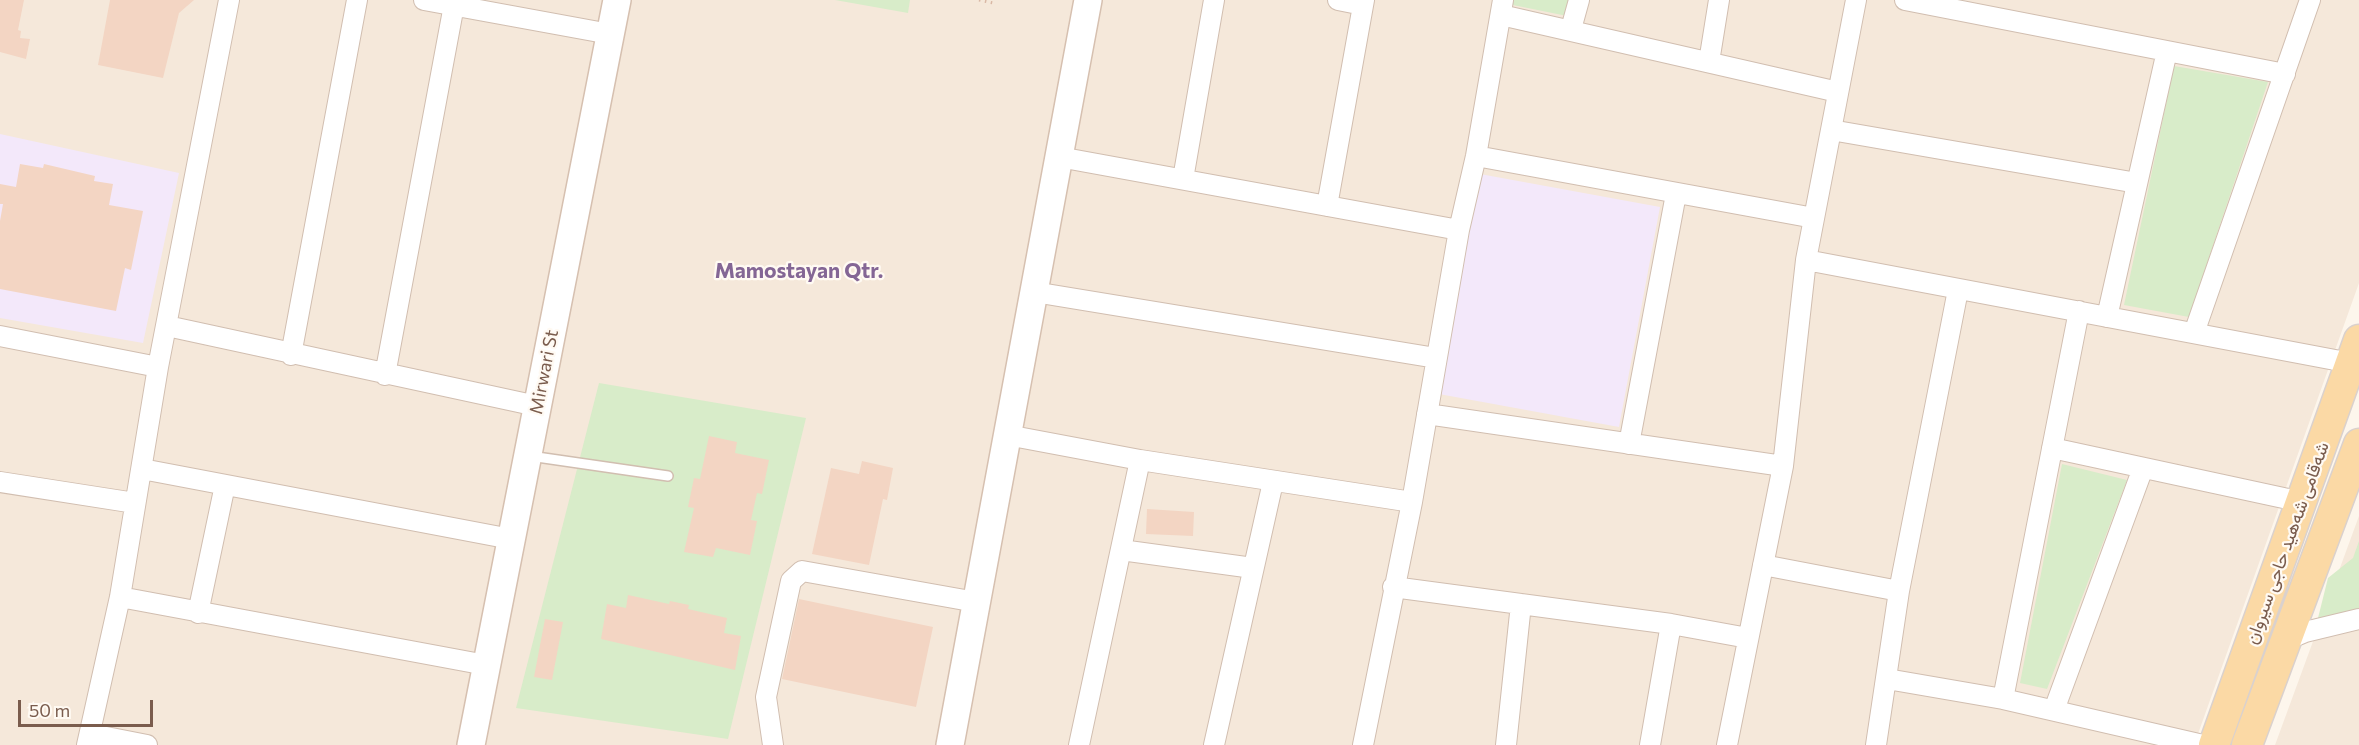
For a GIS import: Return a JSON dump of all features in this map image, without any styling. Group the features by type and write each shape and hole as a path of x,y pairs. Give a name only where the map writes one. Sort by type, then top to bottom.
{"main road":[{"name":"شەقامی شەهید حاجی سیروان","path":"2214,745 2355,351"},
{"name":"شەقامی شەهید حاجی سیروان","path":"2247,745 2359,444"}],"street":[{"path":"147,745 89,740 120,597 158,367 229,0"},
{"path":"291,355 357,0"},
{"path":"424,0 610,34"},
{"name":"Mirwari St","path":"471,745 617,0"},
{"path":"950,745 1088,0"},
{"path":"1183,179 1214,0"},
{"path":"1327,206 1364,2 1338,0"},
{"path":"1571,29 1579,0"},
{"path":"1709,62 1719,0"},
{"path":"1727,745 1783,466 1806,260 1856,0"},
{"path":"1905,0 2285,74"},
{"path":"2194,333 2310,0"},
{"path":"385,375 454,5"},
{"path":"1363,745 1393,587 1412,502 1459,230 1476,156 1502,8 1571,29 1838,92"},
{"path":"2107,317 2167,51"},
{"path":"1831,130 2137,183"},
{"path":"1476,156 1814,218"},
{"path":"1059,158 1459,230"},
{"path":"1629,444 1676,194"},
{"path":"1806,260 2194,333 2355,351"},
{"path":"1876,745 1899,591 1958,290"},
{"path":"1034,292 1436,358"},
{"path":"2003,699 2079,311"},
{"path":"167,326 291,355 537,406"},
{"path":"0,336 158,367"},
{"path":"1427,414 1783,466"},
{"path":"1007,435 1140,460 1412,502"},
{"path":"2052,448 2302,502"},
{"path":"1079,745 1140,460"},
{"path":"2054,710 2143,468"},
{"path":"142,469 511,538"},
{"path":"0,482 135,502"},
{"path":"1214,745 1273,482"},
{"path":"198,613 225,485"},
{"path":"1121,550 1254,568"},
{"path":"1763,565 1899,591"},
{"path":"773,745 766,697 791,581 795,576 808,571 976,602"},
{"path":"1393,587 1671,624 1748,638"},
{"path":"120,597 486,664"},
{"path":"1506,745 1521,604"},
{"path":"2286,640 2305,632 2359,619"},
{"path":"1650,745 1671,624"},
{"path":"1887,680 2003,699 2203,745"}],"lane":[{"path":"527,456 668,476"}],"path":[{"path":"979,0 993,3 994,0"}],"shaded area":[{"path":"0,0 2359,0 2359,283 2194,745 0,745"},
{"path":"0,134 179,173 143,343 0,318"},
{"path":"1480,174 1660,207 1619,427 1439,394"},
{"path":"2359,516 2359,745 2275,745"}],"green space":[{"path":"835,0 910,0 908,13"},
{"path":"1509,0 1570,0 1567,16 1508,4"},
{"path":"2174,66 2268,82 2189,317 2124,305"},
{"path":"599,383 806,418 728,739 516,708"},
{"path":"2062,464 2127,480 2047,689 2020,683"},
{"path":"2359,541 2359,610 2317,622 2328,578 2353,558"}],"building":[{"path":"0,0 24,0 18,30 21,31 20,38 30,39 26,59 0,52"},
{"path":"110,0 194,0 179,13 163,78 98,65"},
{"path":"20,164 43,168 44,164 95,176 94,181 113,184 109,205 143,211 131,270 125,268 116,311 0,289 0,221 3,204 0,204 0,184 16,187"},
{"path":"709,436 737,442 735,453 769,460 762,494 757,493 751,520 757,521 750,555 716,548 713,557 684,552 694,508 688,507 694,478 700,479"},
{"path":"862,461 893,468 887,500 883,499 869,565 812,554 831,468 859,474"},
{"path":"1147,509 1194,512 1193,536 1146,534"},
{"path":"628,595 669,604 670,601 689,605 688,609 727,618 724,633 741,636 735,670 601,639 607,604 626,608"},
{"path":"799,599 933,627 916,707 782,679"},
{"path":"545,619 563,622 552,680 534,677"}],"district":[{"name":"Mamostayan Qtr.","path":"799,271"}]}
